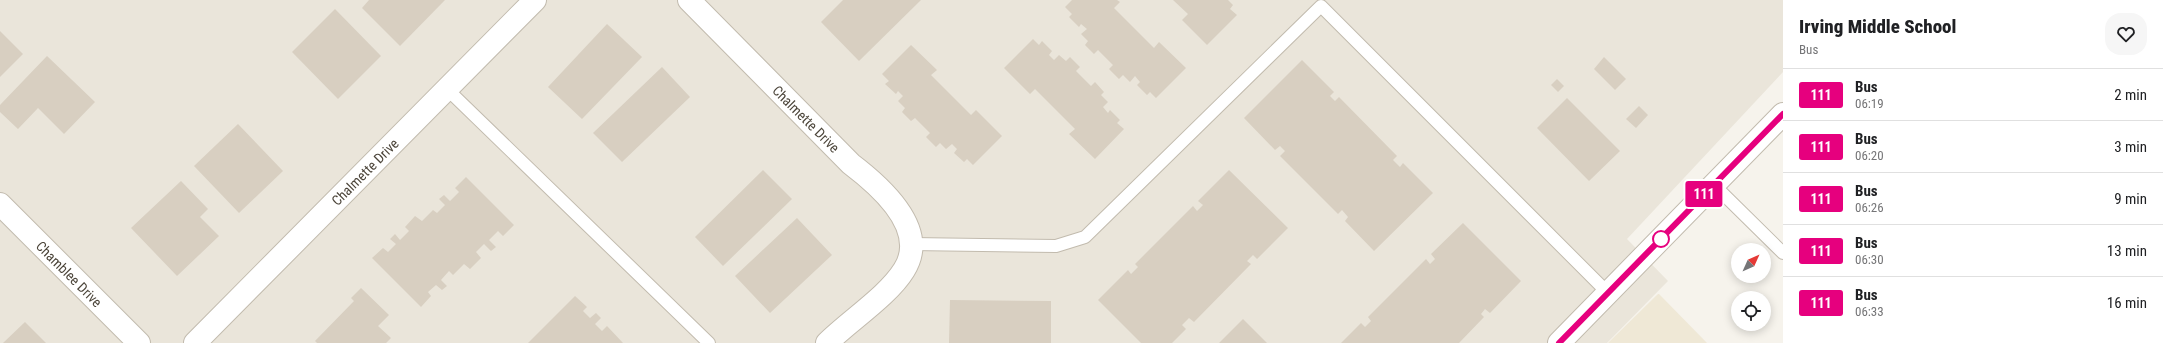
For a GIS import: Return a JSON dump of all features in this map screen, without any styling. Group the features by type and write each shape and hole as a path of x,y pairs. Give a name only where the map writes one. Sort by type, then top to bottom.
{"street":[{"name":"Chalmette Drive","path":"195,343 448,90 535,0"},
{"name":"Chalmette Drive","path":"689,0 851,164 882,190 902,215 909,233 911,244"},
{"path":"1559,343 1714,184 1780,124"},
{"name":"Chamblee Drive","path":"0,204 139,343"},
{"path":"827,343 889,288 904,270 910,258 911,244"}],"lane":[{"path":"911,244 1056,246 1085,237 1321,6 1608,293"},
{"path":"448,90 708,343"},
{"path":"1714,184 1783,253"}],"shaded area":[{"path":"0,0 1783,0 1783,72 1627,239 1668,281 1607,343 0,343"},
{"path":"1658,294 1707,343 1608,343"}],"building":[{"path":"369,0 445,0 400,46 362,8"},
{"path":"843,0 921,0 859,61 821,22"},
{"path":"1072,0 1117,0 1120,2 1114,8 1154,48 1159,42 1186,68 1156,98 1150,92 1147,95 1137,85 1140,82 1135,76 1130,82 1123,75 1119,79 1109,69 1113,65 1098,50 1094,54 1085,45 1088,41 1081,34 1087,29 1081,24 1079,27 1069,17 1072,14 1065,7"},
{"path":"1173,0 1228,0 1233,5 1230,9 1237,15 1207,45 1182,20 1188,14"},
{"path":"335,9 381,56 338,99 292,52"},
{"path":"607,24 642,57 582,119 548,87"},
{"path":"0,31 23,54 0,77"},
{"path":"1033,39 1039,45 1042,41 1052,51 1049,55 1054,60 1059,55 1066,61 1070,57 1080,67 1076,71 1091,86 1095,82 1104,92 1101,95 1108,102 1103,107 1108,113 1110,110 1120,120 1117,123 1124,129 1095,159 1069,134 1075,129 1035,89 1030,94 1004,68"},
{"path":"911,45 937,70 931,75 971,115 976,110 1002,136 973,165 967,159 964,162 954,153 957,149 952,144 946,149 940,143 936,147 926,137 930,133 915,118 911,121 902,112 905,108 898,101 903,96 898,91 896,94 885,84 889,81 882,74"},
{"path":"47,56 95,102 64,134 38,108 18,129 0,112 0,105"},
{"path":"1604,57 1626,79 1615,90 1594,69"},
{"path":"1302,60 1334,92 1330,96 1335,101 1339,97 1397,156 1393,160 1400,167 1403,163 1433,193 1374,251 1345,221 1348,217 1342,210 1338,214 1280,156 1285,151 1280,146 1275,150 1244,118"},
{"path":"662,67 690,97 622,162 593,133"},
{"path":"1557,79 1564,86 1558,92 1551,85"},
{"path":"1567,98 1620,151 1589,181 1537,128"},
{"path":"1639,106 1648,115 1636,128 1626,119"},
{"path":"238,124 283,171 239,213 194,166"},
{"path":"763,170 792,199 723,266 695,237"},
{"path":"1229,170 1288,228 1257,259 1253,255 1247,261 1251,264 1194,322 1189,318 1182,325 1186,329 1172,343 1141,343 1098,300 1128,270 1131,274 1138,267 1135,264 1193,206 1197,211 1203,205 1198,201"},
{"path":"466,177 514,225 503,236 498,231 489,240 496,247 491,251 484,244 476,252 481,258 470,269 464,264 453,275 449,271 441,280 447,286 442,290 436,285 428,292 431,296 421,307 372,258 383,248 388,252 396,244 390,239 395,234 400,240 409,231 405,227 415,216 422,221 433,210 437,213 445,205 439,199 444,195 450,201 459,192 455,188"},
{"path":"181,181 208,209 200,217 219,236 177,276 131,228"},
{"path":"797,218 832,255 770,313 735,276"},
{"path":"1463,223 1521,281 1490,313 1485,309 1481,314 1484,317 1459,343 1341,343 1361,323 1365,327 1371,321 1368,317 1426,259 1430,264 1435,259 1431,254"},
{"path":"361,288 389,315 378,326 391,338 386,343 317,343 315,341 354,301 351,298"},
{"path":"575,296 587,307 583,311 590,318 596,313 601,318 595,324 602,331 607,326 623,343 528,343"},
{"path":"950,300 1051,301 1051,343 949,343"},
{"path":"1243,319 1267,343 1219,343"},
{"path":"25,322 46,343 3,343"}],"bus line":[{"name":"111","path":"1559,343 1783,114"}]}
